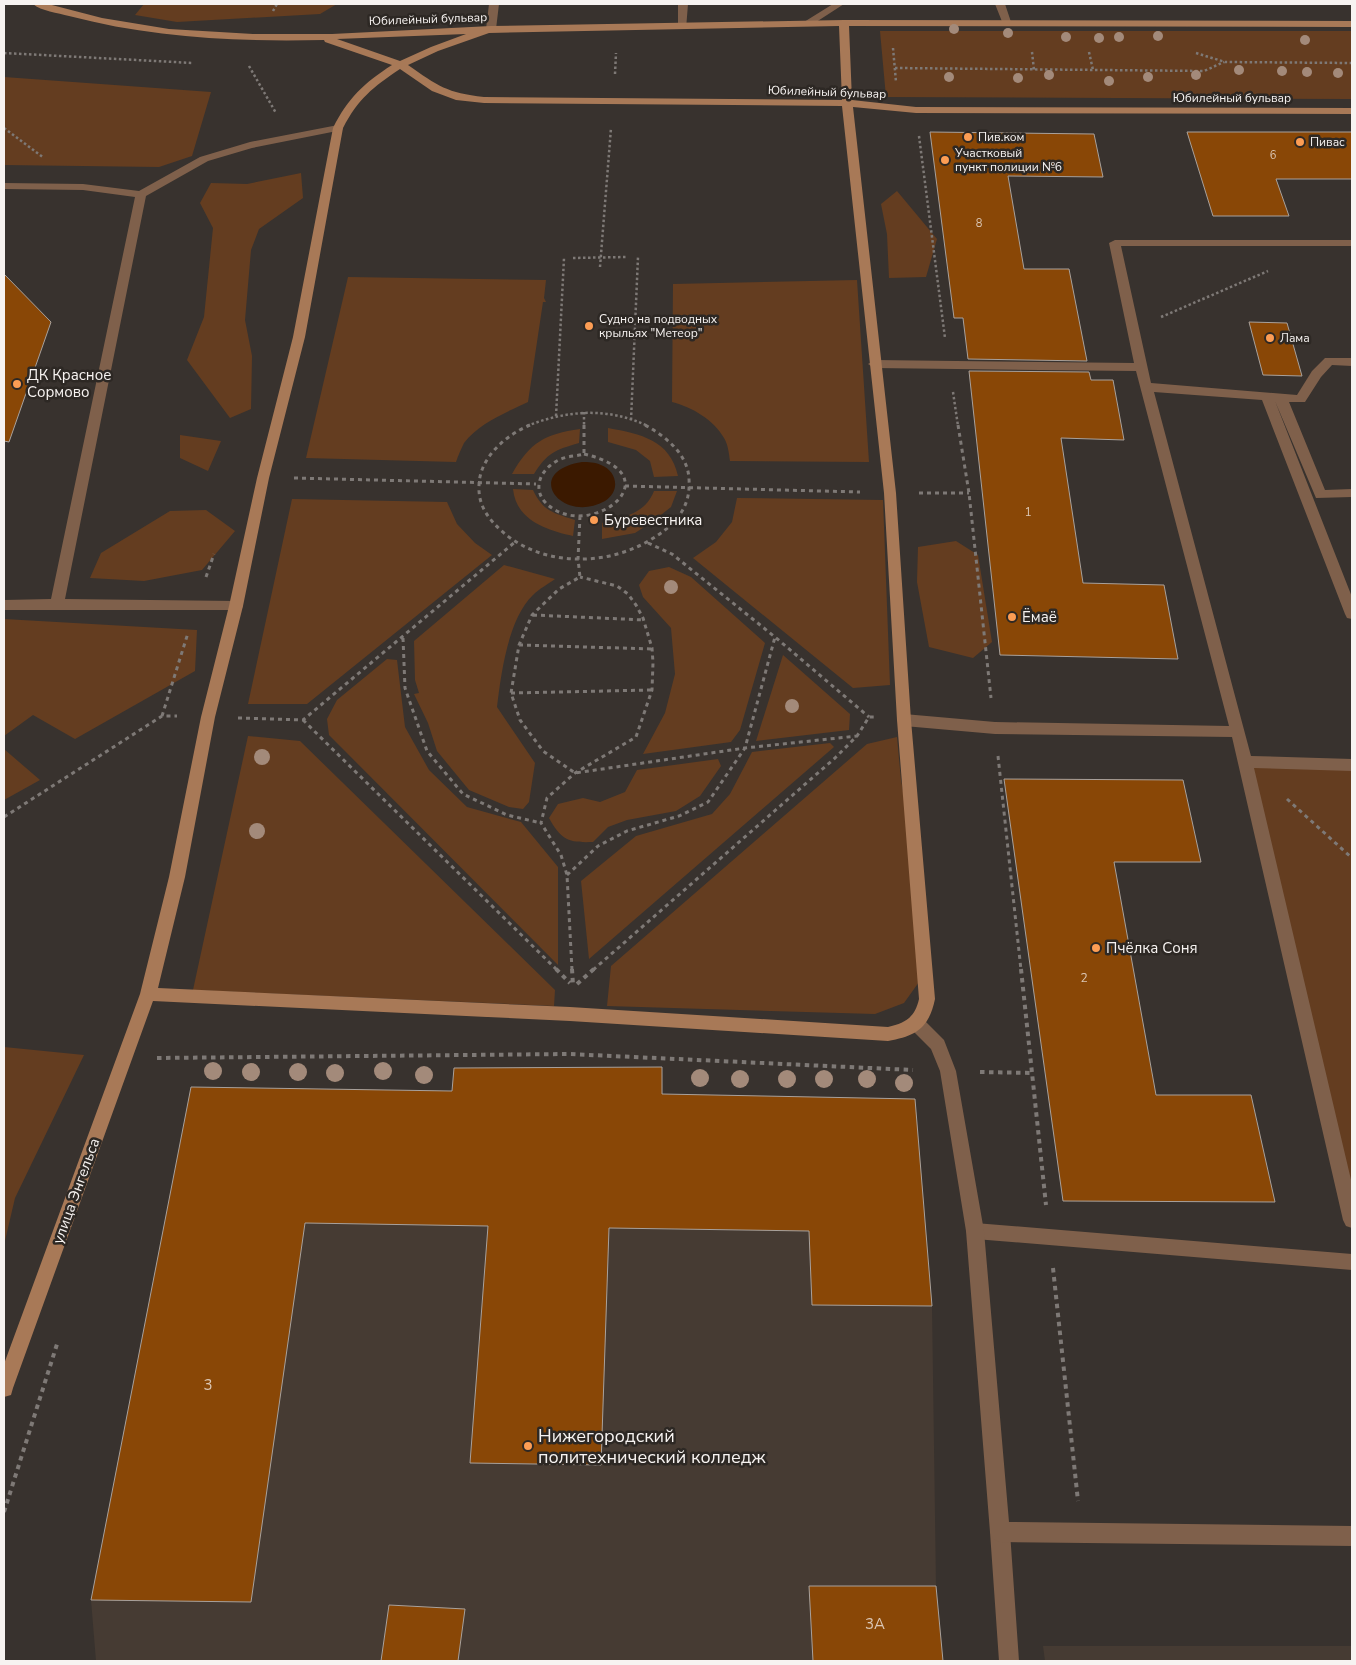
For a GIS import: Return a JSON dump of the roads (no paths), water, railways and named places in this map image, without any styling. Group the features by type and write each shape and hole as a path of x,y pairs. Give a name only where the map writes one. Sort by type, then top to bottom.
{"street":[{"name":"Юбилейный бульвар","path":"38,4 63,12 142,28 209,36 261,38 491,29 844,23 1352,24"},
{"path":"491,29 494,4"},
{"path":"683,4 683,27"},
{"path":"148,994 570,1014 888,1034 904,1031 917,1024 925,1013 927,999 904,720 890,492 874,364 847,103 844,23 841,4 807,24"},
{"path":"1000,4 1006,22"},
{"name":"улица Энгельса","path":"4,1388 148,994 177,877 208,717 236,606 263,478 299,337 338,128 350,105 372,84 401,65 445,44 491,29"},
{"name":"Юбилейный бульвар","path":"316,36 401,65 436,89 456,97 484,100 847,103 916,110 1352,111"},
{"path":"4,186 83,187 141,194 204,160 250,145 291,139 338,128"},
{"path":"57,604 141,194"},
{"path":"1352,243 1116,243 1141,367 1238,732 1352,1220"},
{"path":"1146,387 1301,399 1316,374 1329,361 1352,362"},
{"path":"874,364 1141,367"},
{"path":"1267,396 1352,614"},
{"path":"1280,398 1321,495 1352,493"},
{"path":"4,605 198,604 236,606"},
{"path":"904,720 995,728 1238,732"},
{"path":"1245,762 1352,766"},
{"path":"917,1024 938,1045 948,1071 975,1230 1010,1661"},
{"path":"975,1230 1352,1262"},
{"path":"1000,1532 1352,1536"}],"place":[{"name":"Пив.ком","path":"968,137"},
{"name":"Пивас","path":"1300,142"},
{"name":"Участковый пункт полиции №6","path":"945,160"},
{"name":"Судно на подводных крыльях \"Метеор\"","path":"589,326"},
{"name":"Лама","path":"1270,338"},
{"name":"ДК Красное Сормово","path":"17,384"},
{"name":"Буревестника","path":"594,520"},
{"name":"Ёмаё","path":"1012,617"},
{"name":"Пчёлка Соня","path":"1096,948"},
{"name":"Нижегородский политехнический колледж","path":"528,1446"}]}
